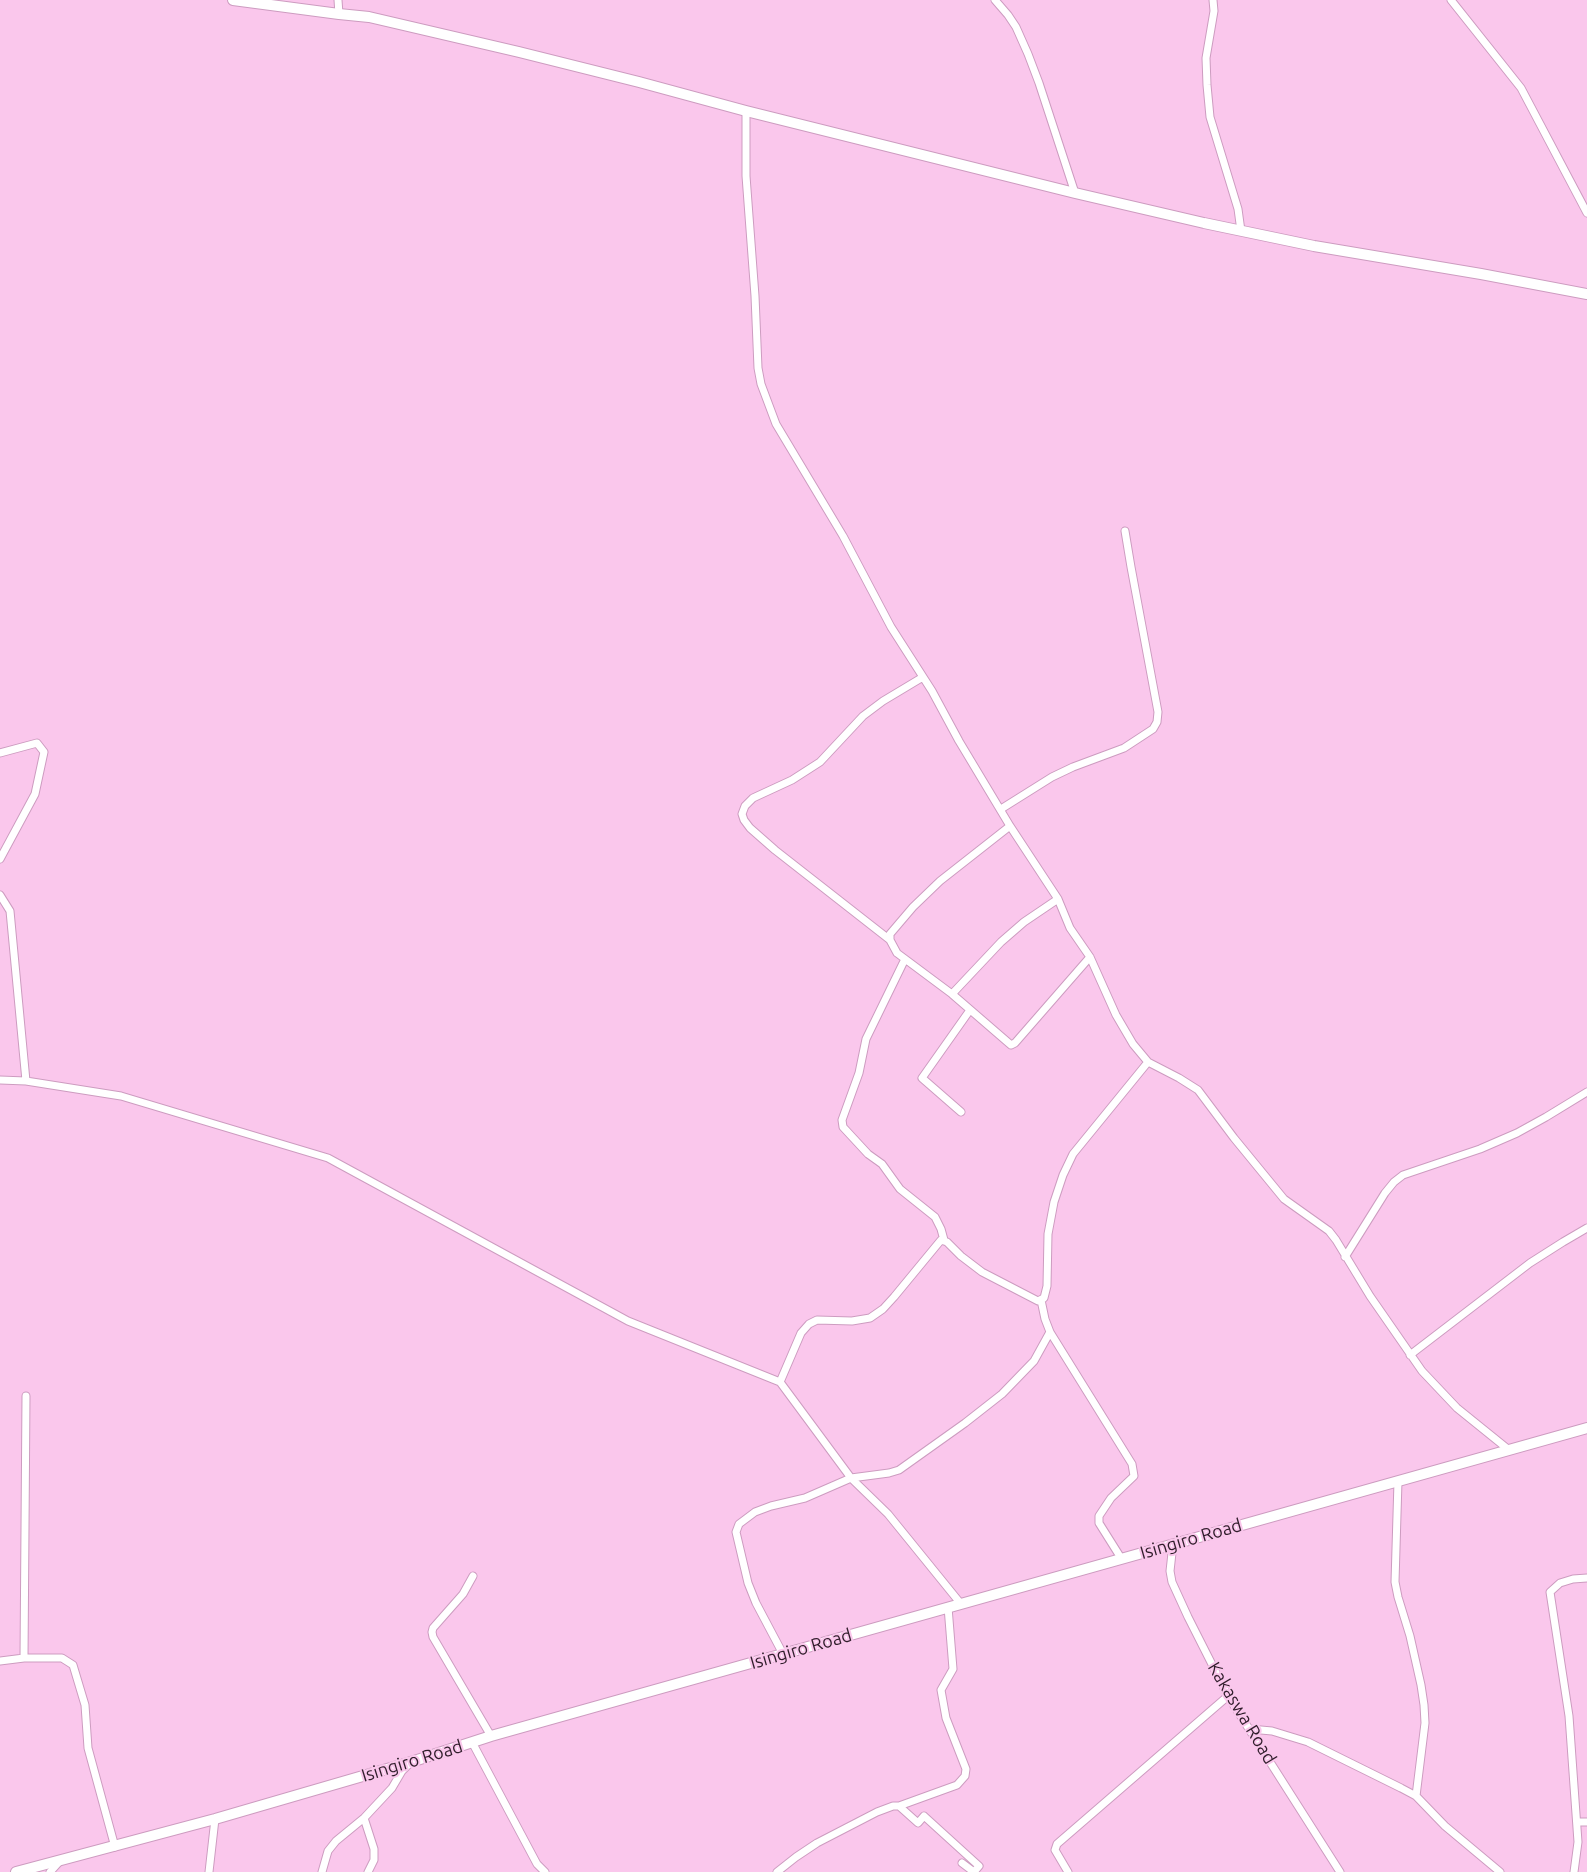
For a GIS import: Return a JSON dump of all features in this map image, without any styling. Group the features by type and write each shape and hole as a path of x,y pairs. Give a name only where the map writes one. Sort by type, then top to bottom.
{"main road":[{"path":"233,0 369,17 519,52 1075,193 1241,231 1314,246 1587,294"},
{"name":"Isingiro Road","path":"16,1872 215,1819 411,1762 491,1736 1587,1428"}],"street":[{"path":"338,0 338,14"},
{"path":"995,0 1016,27 1028,54 1075,193"},
{"path":"1213,0 1214,11 1206,58 1206,85 1210,117 1238,209 1241,231"},
{"path":"1451,0 1521,88 1587,213"},
{"path":"746,111 746,176 758,368 761,384 768,405 787,444 843,536 891,627 923,677 1010,826 1058,899 1070,928 1090,958 1116,1015 1134,1044 1148,1062 1198,1090 1284,1199 1329,1231 1410,1354 1435,1386 1457,1408 1509,1450"},
{"path":"1001,809 1073,766 1124,748 1148,733 1157,722 1158,712 1130,567 1126,531"},
{"path":"890,940 775,850 750,828 742,814 745,806 754,798 792,780 820,762 864,716 883,700 923,677"},
{"path":"0,753 37,743 44,752 35,794 0,859"},
{"path":"1010,826 940,881 913,907 890,934 890,940 896,953 952,994 1008,1043 1014,1045 1090,958"},
{"path":"0,895 10,911 26,1081"},
{"path":"952,994 1024,922 1058,899"},
{"path":"905,959 866,1039 859,1073 842,1120 842,1126 868,1154 882,1164 900,1189 935,1217 944,1240 982,1272 1038,1301 1041,1300"},
{"path":"961,1112 922,1078 970,1010"},
{"path":"1121,1558 1099,1523 1099,1516 1111,1498 1134,1476 1132,1464 1050,1332 1041,1300 1046,1293 1047,1286 1048,1234 1054,1202 1063,1175 1073,1154 1148,1062"},
{"path":"0,1080 26,1081 121,1096 328,1158 628,1321 780,1382 851,1478 888,1514 961,1604"},
{"path":"1345,1257 1385,1193 1403,1175 1480,1150 1518,1133 1587,1092"},
{"path":"1410,1354 1530,1263 1587,1228"},
{"path":"780,1382 801,1333 809,1324 816,1320 852,1321 870,1318 883,1309 938,1242 944,1240"},
{"path":"783,1654 756,1603 748,1583 736,1532 739,1524 755,1512 805,1498 851,1478 899,1470 1002,1394 1034,1361 1050,1332"},
{"path":"24,1658 26,1396"},
{"path":"1398,1480 1395,1582 1422,1684 1424,1705 1425,1723 1416,1796"},
{"name":"Kakaswa Road","path":"1173,1544 1170,1571 1172,1582 1228,1696 1340,1872"},
{"path":"472,1576 462,1594 433,1628 432,1632 433,1637 491,1736"},
{"path":"1574,1872 1578,1842 1569,1716 1550,1592 1560,1582 1587,1578"},
{"path":"778,1872 812,1846 877,1812 957,1785 965,1776 966,1769 946,1718 941,1690 953,1669 948,1607"},
{"path":"0,1661 24,1658 62,1658 73,1665 85,1705 88,1748 115,1847"},
{"path":"1068,1872 1055,1850 1057,1844 1228,1696"},
{"path":"1250,1729 1272,1731 1308,1742 1416,1796 1445,1826 1500,1872"},
{"path":"472,1742 537,1864 544,1872"},
{"path":"322,1872 328,1851 336,1841 364,1818 392,1788 402,1771 411,1762"},
{"path":"899,1806 918,1823 924,1816 979,1866 974,1872 962,1863"},
{"path":"364,1818 374,1849 374,1860 368,1872"},
{"path":"209,1872 215,1819"},
{"path":"1577,1822 1587,1822"},
{"path":"50,1872 61,1861"}]}
